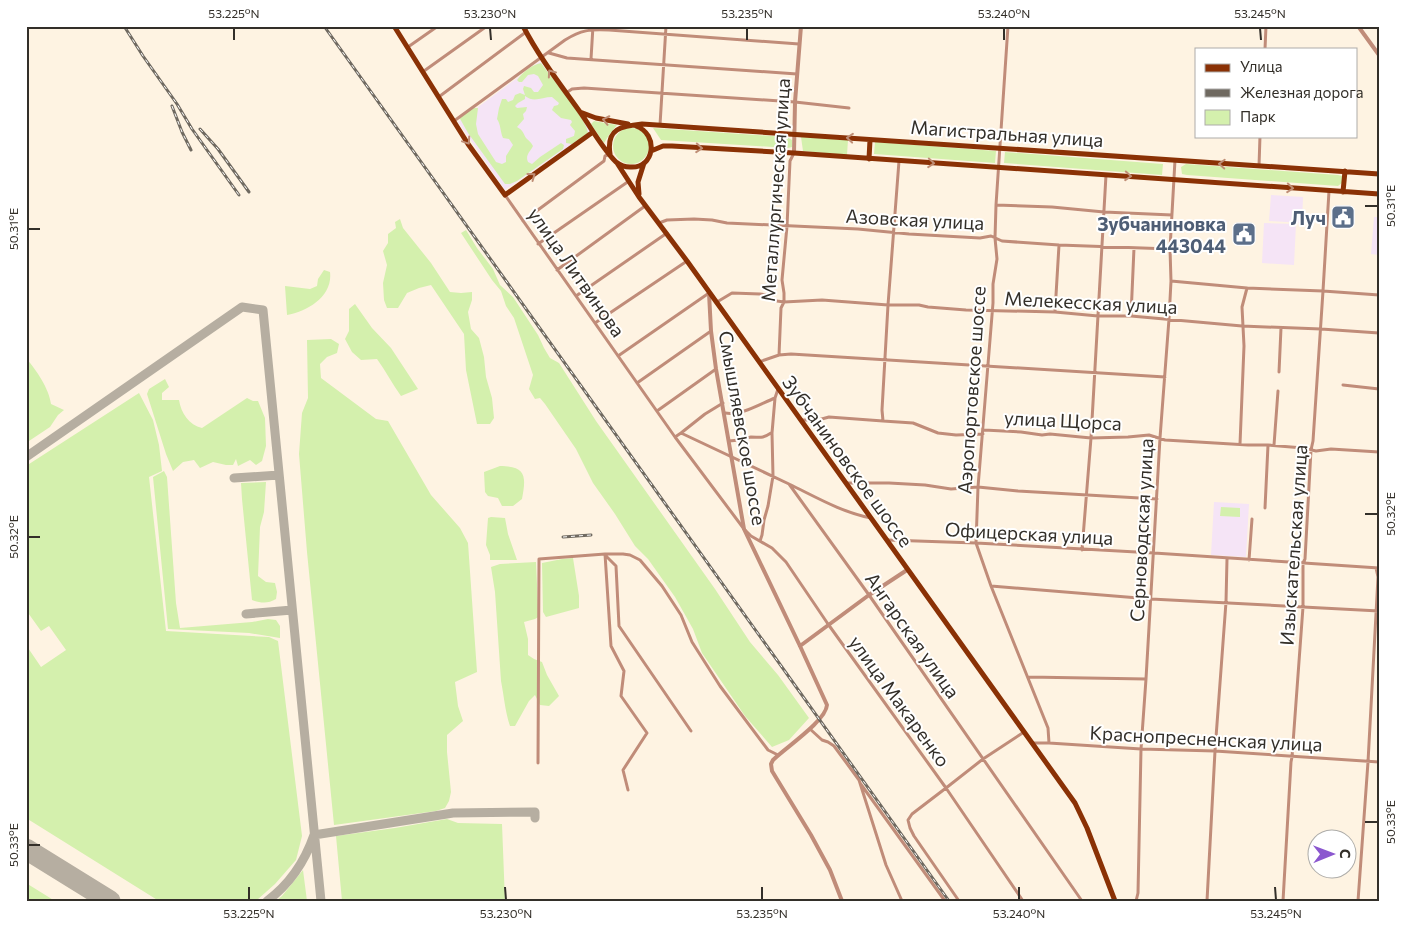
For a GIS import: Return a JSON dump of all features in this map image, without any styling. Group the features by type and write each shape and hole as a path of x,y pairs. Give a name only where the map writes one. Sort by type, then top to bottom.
{"main road":[{"name":"улица Литвинова","path":"394,26 440,96 454,121 505,195"},
{"path":"524,29 540,57 617,163 634,168 648,159 652,146 649,136 642,129 633,125 596,118 580,112"},
{"name":"Магистральная улица","path":"633,125 660,125 1379,174"},
{"path":"610,154 610,142 614,133 623,126 633,125"},
{"path":"505,195 594,132"},
{"path":"868,159 870,140"},
{"name":"Магистральная улица","path":"651,151 663,146 672,146 794,153 1379,194"},
{"name":"Зубчаниновское шоссе","path":"617,163 628,181 1032,743"},
{"path":"640,197 638,182 644,163"},
{"path":"1343,192 1345,172"},
{"path":"1032,743 1080,813 1115,901"}],"street":[{"path":"408,47 438,26"},
{"path":"424,71 487,26"},
{"path":"660,125 666,26"},
{"name":"Металлургическая улица","path":"779,355 781,308 784,302 782,280 790,161 794,153 793,134 801,26"},
{"name":"Аэропортовское шоссе","path":"1008,26 996,206 995,238 997,259 991,311 978,487 976,543 991,586 1048,728 1049,742"},
{"path":"1264,48 1266,26"},
{"path":"1358,26 1379,55"},
{"path":"591,60 593,28"},
{"path":"454,121 540,57 576,33 593,28 799,44"},
{"path":"440,96 524,29"},
{"path":"548,52 567,58 797,74"},
{"path":"566,94 572,88 584,88 795,102 849,108"},
{"path":"1258,166 1260,138"},
{"path":"523,221 604,161 605,156 610,154"},
{"name":"Серноводская улица","path":"1136,901 1138,893 1140,749 1152,599 1160,438 1169,319 1170,249 1175,160"},
{"path":"883,421 888,305 899,161"},
{"path":"1082,550 1091,438 1106,175"},
{"path":"538,244 628,181"},
{"name":"Изыскательская улица","path":"1283,901 1302,607 1303,563 1305,559 1311,450 1321,328 1328,191"},
{"name":"улица Литвинова","path":"505,195 675,437 744,529"},
{"path":"557,270 646,205"},
{"path":"996,206 1052,207 1104,212 1172,215"},
{"name":"Азовская улица","path":"660,223 667,220 694,219 727,223 858,229 980,238 992,236 1002,241 1059,245 1170,249"},
{"path":"576,296 667,234"},
{"path":"1055,312 1059,245"},
{"path":"1131,316 1134,248"},
{"path":"595,323 687,261"},
{"path":"1170,281 1247,288 1379,295"},
{"path":"1240,445 1244,346 1242,307 1247,288"},
{"path":"618,356 709,293"},
{"name":"Смышляевское шоссе","path":"709,293 711,332 716,369 744,529 827,706 826,711 810,729 778,755"},
{"name":"Мелекесская улица","path":"716,303 732,293 760,294 784,302 822,300 888,305 919,305 947,309 1131,316 1242,326 1379,332"},
{"path":"1279,372 1281,328"},
{"path":"638,383 711,332"},
{"path":"759,362 779,355 808,355 1165,377"},
{"path":"657,411 716,369"},
{"path":"1342,385 1379,389"},
{"path":"760,541 773,476 772,432 775,398 778,389"},
{"path":"1274,445 1278,391"},
{"path":"725,413 731,414 742,411 775,398"},
{"path":"675,437 705,414 722,404"},
{"name":"улица Щорса","path":"801,420 818,420 829,417 913,423 938,433 956,435 1010,430 1042,435 1091,438 1150,435 1165,440 1240,445 1274,445 1316,451 1331,449 1379,452"},
{"path":"729,441 765,437 772,432"},
{"name":"Ангарская улица","path":"682,433 788,484 869,595 1082,901"},
{"path":"1265,508 1268,445"},
{"path":"846,483 925,485 951,489 978,487 1157,499"},
{"path":"788,484 832,506 871,518"},
{"path":"1249,560 1252,520"},
{"name":"улица Макаренко","path":"744,529 772,548 786,562 828,624 946,788 1023,901"},
{"name":"Офицерская улица","path":"887,540 1154,553 1377,568"},
{"path":"605,554 616,566 619,626 691,731"},
{"path":"605,554 611,646 624,671 621,696 647,733 624,770 628,790"},
{"path":"538,763 539,559 630,554 640,560 662,586 681,615 692,642 720,686 768,750 778,755 771,764 772,771 825,861 842,901"},
{"path":"1207,901 1226,602 1227,559"},
{"path":"1358,901 1377,611 1377,568"},
{"path":"800,646 828,624 907,570"},
{"path":"991,586 1152,599 1377,611"},
{"path":"1028,677 1146,679"},
{"path":"810,729 822,740 834,746 945,901"},
{"path":"960,901 914,836 908,820 912,814 983,759 1024,732"},
{"name":"Краснопресненская улица","path":"1032,743 1049,742 1379,762"},
{"path":"858,780 886,865 902,901"}],"shaded area":[{"path":"540,61 591,131 505,190 458,122"},
{"path":"1271,195 1303,197 1302,223 1269,221"},
{"path":"1374,217 1379,217 1379,255 1371,254"},
{"path":"1264,223 1296,224 1294,265 1262,263"},
{"path":"1214,502 1249,504 1246,557 1211,555"}],"green space":[{"path":"541,63 576,109 588,133 572,144 566,143 566,139 574,136 575,131 570,125 571,120 561,118 552,110 559,103 552,97 532,99 525,96 525,99 515,106 517,108 527,107 523,114 524,119 517,127 522,130 533,146 527,155 528,162 532,164 561,143 564,145 563,149 517,181 505,184 468,133 459,117 474,108 478,108 476,124 478,134 496,162 502,164 506,162 506,156 513,145 509,139 503,138 497,119 502,99 506,99 508,102 513,100 515,95 520,93 525,95 524,86 531,88 534,92 538,92 543,85 538,76 534,74 528,75 522,82 517,80 528,69"},
{"path":"594,121 617,125 604,143 591,124"},
{"path":"631,128 638,129 644,133 648,139 648,153 644,159 638,163 631,164 624,163 618,159 614,153 613,146 614,139 618,133 624,129"},
{"path":"653,128 787,137 792,140 792,147 661,140"},
{"path":"801,137 848,140 847,155 803,151"},
{"path":"875,142 996,151 995,163 874,154"},
{"path":"1005,152 1163,164 1162,175 1004,163"},
{"path":"1186,164 1338,175 1342,176 1343,182 1338,186 1187,175 1182,174 1181,167"},
{"path":"400,219 403,228 431,263 450,292 472,292 472,300 468,312 471,329 479,338 484,357 494,418 490,424 477,424 466,370 464,334 431,285 407,293 398,308 387,308 384,300 383,283 387,265 383,251 388,243 388,234 396,228 395,222"},
{"path":"466,230 493,269 500,285 513,297 538,335 550,358 559,363 596,421 715,589 750,642 778,675 809,718 789,740 772,747 745,716 702,653 693,629 675,597 648,559 635,546 593,483 576,449 545,404 540,398 535,399 529,389 533,375 514,318 506,306 501,291 461,233"},
{"path":"324,270 330,272 330,281 323,295 311,306 287,315 285,286 310,289 317,286 318,279"},
{"path":"355,304 372,328 391,348 418,389 401,396 377,359 361,360 352,352 345,339 349,331 349,309"},
{"path":"331,339 339,344 337,353 327,357 320,364 321,378 376,419 388,421 431,495 460,528 468,543 477,672 455,682 458,706 463,721 447,735 451,792 445,808 436,811 334,825 299,454 302,413 308,398 307,340"},
{"path":"26,358 45,386 51,404 64,410 50,427 26,443"},
{"path":"165,379 169,387 162,393 162,400 179,400 186,418 202,428 247,398 258,401 265,418 266,446 262,461 256,465 250,460 238,466 236,459 233,465 213,462 200,468 194,460 183,462 173,471 147,394 149,389"},
{"path":"139,393 153,420 159,445 162,471 149,477 166,631 269,637 278,641 302,836 296,860 275,884 257,900 159,901 26,818 26,645 41,667 66,650 49,626 41,631 26,610 26,466"},
{"path":"500,466 515,468 523,474 522,499 513,506 502,506 498,498 488,496 485,492 484,472"},
{"path":"164,471 167,477 176,603 180,628 268,619 276,620 280,626 280,638 249,633 168,629 153,477"},
{"path":"266,482 264,512 260,527 258,576 266,582 275,583 277,592 276,599 270,602 258,602 252,600 241,483"},
{"path":"1221,507 1240,508 1240,517 1220,516"},
{"path":"488,518 505,518 508,534 517,560 490,560 486,545"},
{"path":"573,558 579,608 546,617 543,612 542,563"},
{"path":"536,562 540,616 524,622 528,639 528,655 542,662 559,696 549,706 540,705 535,695 529,701 515,726 510,726 501,681 495,592 491,567 500,564"},
{"path":"447,819 458,823 502,824 505,901 342,901 336,836"},
{"path":"303,870 307,901 276,901 282,896"},
{"path":"26,883 55,901 26,901"}],"taxiway":[{"path":"26,457 242,307 263,310 321,901"},
{"path":"234,478 279,475"},
{"path":"246,614 292,610"},
{"path":"267,901 290,880 306,854 314,835 453,813 535,812 535,818"}],"runway":[{"path":"26,849 110,901"}],"railway":[{"path":"124,26 192,129 239,195"},
{"path":"324,26 949,901"},
{"path":"172,106 191,150"},
{"path":"200,129 218,149 249,192"},
{"path":"563,537 591,535"}],"place":[{"name":"Луч","path":"1343,217"},
{"name":"Зубчаниновка 443044","path":"1244,234"}]}
